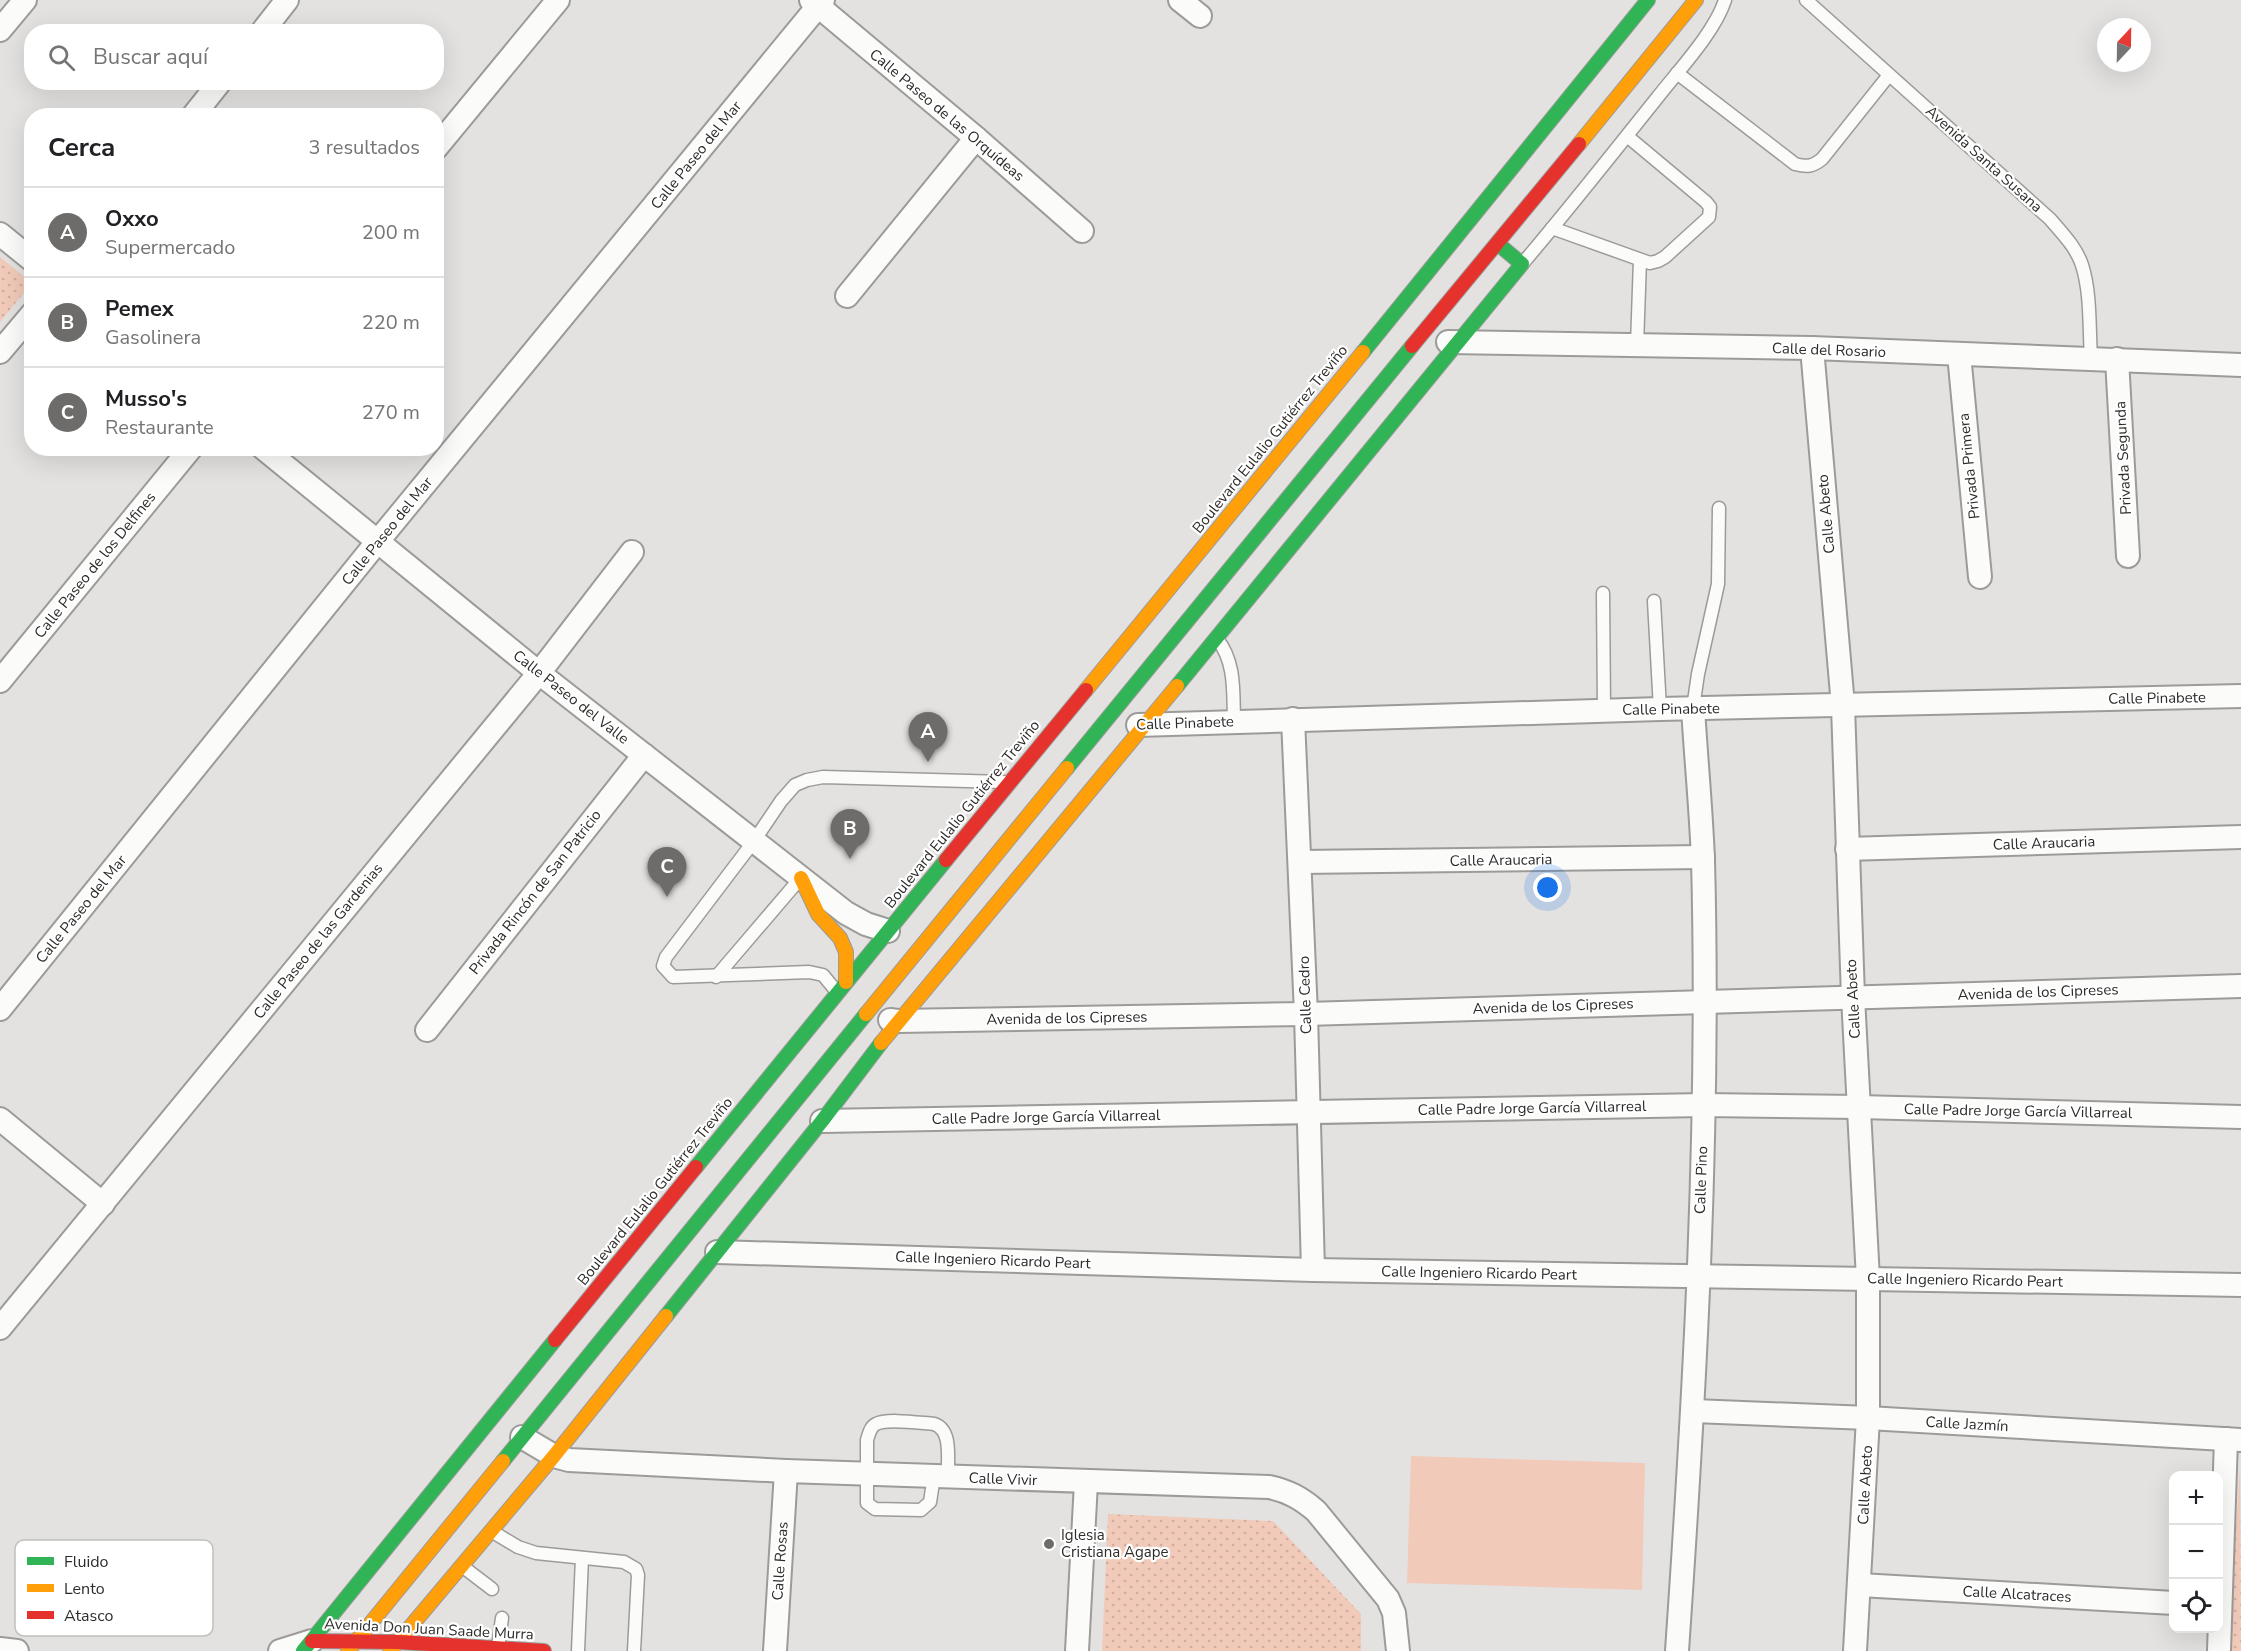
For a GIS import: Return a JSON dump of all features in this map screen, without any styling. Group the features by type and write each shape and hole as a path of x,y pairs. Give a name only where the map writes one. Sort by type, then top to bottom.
{"main road":[{"name":"Boulevard Eulalio Gutiérrez Treviño","path":"308,1646 842,988 898,931 1010,783 1648,0"},
{"path":"353,1646 865,1015 1696,0"},
{"path":"394,1646 554,1456 822,1121 898,1021 1145,725 1522,264 1498,244"},
{"path":"801,878 818,914 840,938 846,952 842,988"},
{"path":"923,923 964,894"},
{"name":"Avenida Don Juan Saade Murra","path":"308,1646 498,1648 544,1651"}],"street":[{"path":"0,30 25,0"},
{"path":"268,24 287,0"},
{"path":"444,138 558,0"},
{"path":"1180,0 1200,16"},
{"name":"Calle Paseo de las Orquídeas","path":"818,2 1082,231"},
{"name":"Calle Paseo del Mar","path":"0,1009 818,2"},
{"path":"199,108 214,90"},
{"path":"847,296 976,138"},
{"path":"0,234 24,254"},
{"path":"0,352 24,324"},
{"name":"Calle del Rosario","path":"1416,341 1812,348 2241,365"},
{"name":"Calle Abeto","path":"1812,348 1843,706 1853,997 1868,1279 1868,1418 1855,1651"},
{"name":"Privada Primera","path":"1959,354 1980,577"},
{"name":"Privada Segunda","path":"2117,359 2128,556"},
{"name":"Calle Paseo de los Delfines","path":"0,681 184,456"},
{"name":"Calle Paseo del Valle","path":"273,456 539,673 846,913 867,924 898,931"},
{"name":"Calle Paseo de las Gardenias","path":"0,1328 539,673 632,552"},
{"name":"Calle Pinabete","path":"1101,726 1604,710 2241,696"},
{"name":"Calle Pino","path":"1677,1651 1694,1411 1704,1106 1705,1002 1702,857 1693,708"},
{"name":"Calle Cedro","path":"1293,719 1306,1014 1313,1270"},
{"name":"Privada Rincón de San Patricio","path":"427,1030 644,755"},
{"name":"Calle Araucaria","path":"1847,849 2241,837"},
{"name":"Calle Araucaria","path":"1300,862 1702,857"},
{"name":"Avenida de los Cipreses","path":"865,1015 898,1021 1306,1014 2241,986"},
{"name":"Calle Padre Jorge García Villarreal","path":"822,1121 1704,1106 1859,1107 2241,1117"},
{"path":"0,1119 103,1204"},
{"name":"Calle Ingeniero Ricardo Peart","path":"717,1252 1313,1270 2241,1285"},
{"name":"Calle Jazmín","path":"1694,1411 1868,1418 2233,1439"},
{"name":"Calle Vivir","path":"522,1437 554,1456 569,1460 786,1471 1269,1487 1287,1491 1316,1511 1388,1599 1394,1613 1398,1651"},
{"path":"2222,1579 2233,1439"},
{"name":"Calle Rosas","path":"775,1651 786,1471"},
{"path":"1077,1651 1086,1482"},
{"name":"Calle Alcatraces","path":"1860,1585 2169,1603"},
{"path":"2219,1633 2219,1651"},
{"path":"280,1651 308,1646"},
{"path":"0,1650 17,1651"}],"lane":[{"path":"1522,264 1677,73 1715,21 1725,0"},
{"name":"Avenida Santa Susana","path":"1806,0 2050,219 2070,241 2082,265 2084,275 2091,358"},
{"path":"1677,73 1795,164 1806,167 1822,159 1890,75"},
{"path":"1552,228 1650,262 1665,257 1709,217 1710,207 1706,202 1627,136"},
{"path":"1637,345 1640,260"},
{"path":"1693,708 1698,674 1718,584 1719,508"},
{"path":"1603,593 1604,710"},
{"path":"1654,601 1660,709"},
{"path":"1216,638 1228,656 1231,669 1234,721"},
{"path":"842,988 823,975 809,972 716,977 673,976 663,966 666,957 754,841 781,801 795,786 807,780 823,777 1010,783"},
{"path":"716,977 801,878"},
{"path":"882,1422 940,1426 945,1432 941,1476 930,1502 921,1510 875,1509 867,1503 867,1440 874,1425 882,1422"},
{"path":"491,1531 526,1551 624,1562 636,1569 638,1575 634,1651"},
{"path":"578,1651 582,1558"},
{"path":"462,1566 492,1589"},
{"path":"498,1648 502,1618"}],"shaded area":[{"path":"0,257 24,276 24,293 0,322"},
{"path":"1411,1456 1645,1463 1642,1590 1407,1583"},
{"path":"2240,1467 2241,1651 2228,1651"},
{"path":"1108,1514 1273,1521 1361,1614 1361,1651 1102,1651"}],"traffic: fast":[{"path":"1363,352 1648,0"},
{"path":"1177,686 1522,264 1498,244"},
{"path":"1067,768 1412,346"},
{"path":"696,1167 946,860"},
{"path":"503,1461 866,1014"},
{"path":"666,1316 822,1121 881,1043"},
{"path":"303,1651 555,1340"}],"traffic: slow":[{"path":"1579,144 1696,0"},
{"path":"1086,690 1363,352"},
{"path":"881,1043 1177,686"},
{"path":"866,1014 1067,768"},
{"path":"801,878 818,914 840,938 846,952 846,982"},
{"path":"390,1651 554,1456 666,1316"},
{"path":"348,1651 503,1461"}],"traffic: jam":[{"path":"1412,346 1579,144"},
{"path":"946,860 1086,690"},
{"path":"555,1340 696,1167"},
{"path":"312,1641 398,1642 544,1651"}],"place":[{"name":"Oxxo","path":"928,762"},
{"name":"Pemex","path":"850,859"},
{"name":"Musso's","path":"667,897"},
{"name":"Iglesia Cristiana Agape","path":"1049,1544"}]}
